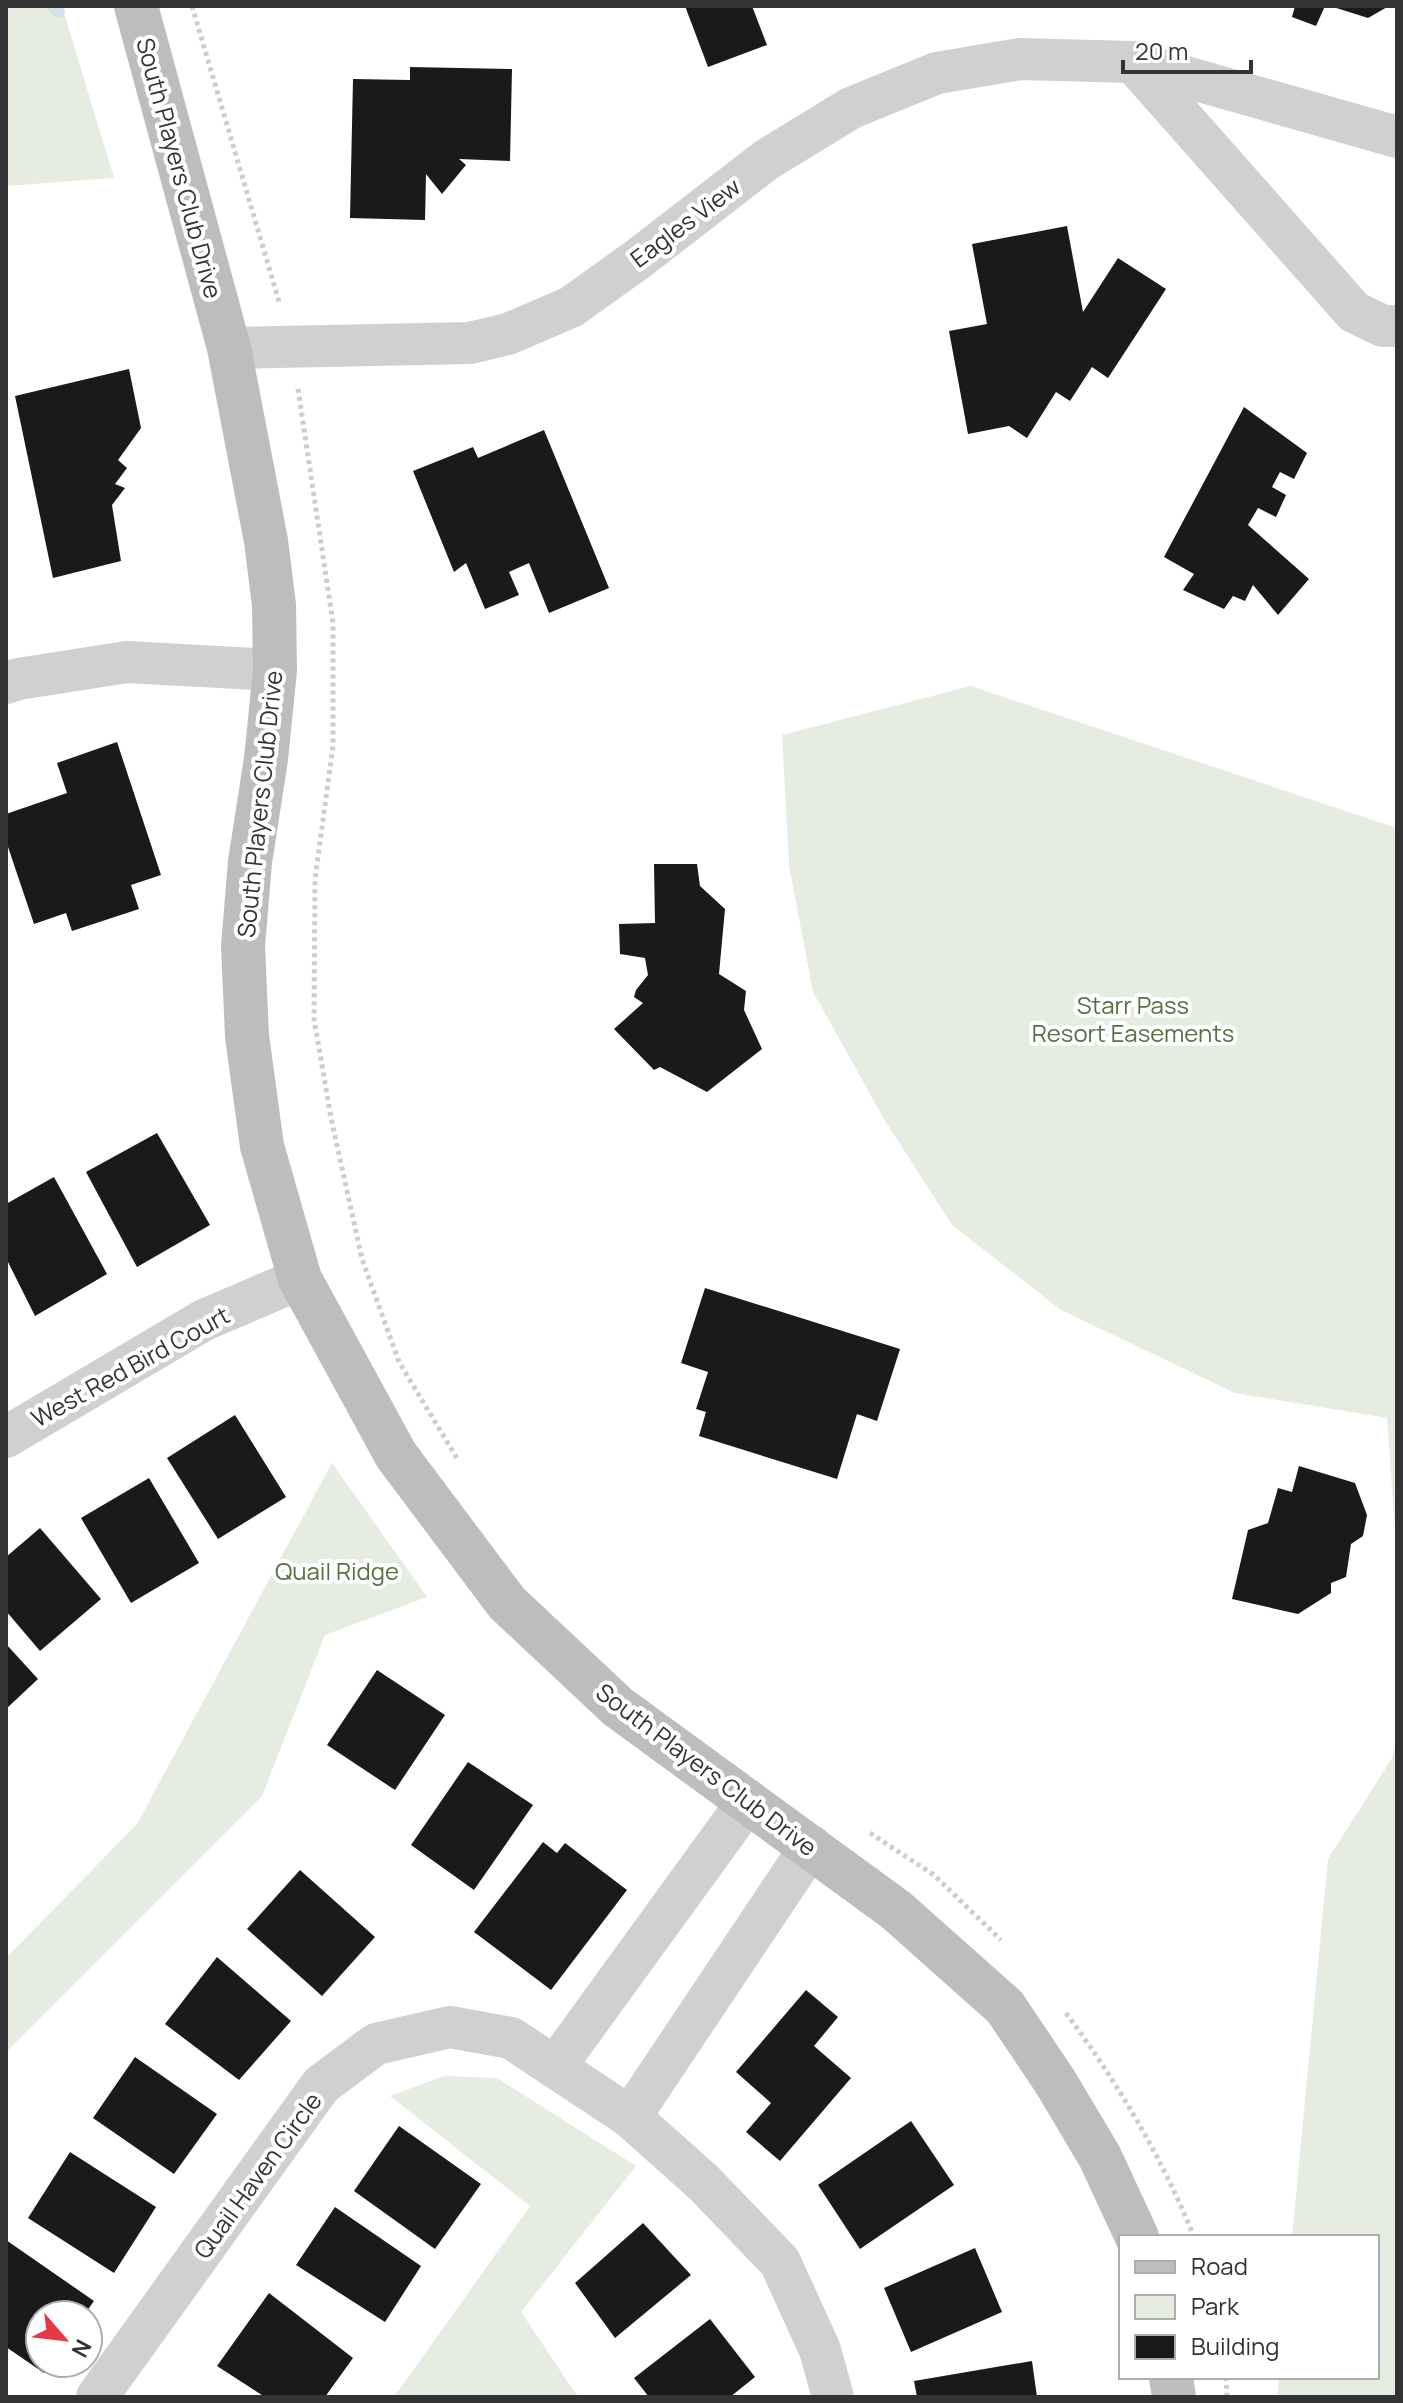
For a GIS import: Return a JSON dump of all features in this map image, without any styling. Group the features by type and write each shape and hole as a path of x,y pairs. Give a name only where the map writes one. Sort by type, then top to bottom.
{"street":[{"name":"South Players Club Drive","path":"136,6 229,348 266,541 274,605 275,670 266,759 250,862 243,946 247,1036 262,1146 300,1279 396,1455 507,1603 618,1707 896,1910 1005,2007 1056,2083 1100,2157 1136,2235"},
{"name":"Eagles View","path":"229,348 470,343 508,334 571,307 766,160 851,108 937,73 1020,59 1133,62 1397,137"},
{"path":"1133,62 1354,312 1383,326 1397,326"},
{"path":"6,683 127,662 275,670"},
{"name":"West Red Bird Court","path":"6,1437 204,1320 300,1279"},
{"path":"555,2067 748,1801"},
{"path":"630,2117 811,1846"},
{"name":"Quail Haven Circle","path":"97,2397 321,2085 376,2044 450,2027 511,2038 630,2117 704,2183 780,2262 820,2350 833,2397"}],"path":[{"path":"192,6 283,315"},
{"path":"302,408 333,623 333,746 315,879 314,1019 331,1118 362,1259 399,1362 459,1461"},
{"path":"858,1825 934,1875 1011,1950"},
{"path":"1064,2011 1102,2061 1175,2189 1193,2235"}],"green space":[{"path":"6,6 62,6 114,178 6,186"},
{"name":"Starr Pass Resort Easements","path":"971,686 1397,828 1397,1559 1387,1418 1235,1393 1061,1310 952,1225 884,1119 813,992 789,865 782,735"},
{"name":"Quail Ridge","path":"332,1463 427,1597 325,1635 262,1796 6,2052 6,1958 137,1824"},
{"path":"1397,1739 1397,2397 1277,2397 1279,2379 1379,2379 1379,2235 1292,2235 1328,1859 1392,1758"},
{"path":"444,2076 497,2078 636,2166 521,2312 578,2397 394,2397 530,2206 390,2096"}],"building":[{"path":"685,6 752,6 767,45 708,67"},
{"path":"1295,6 1325,6 1316,26 1292,17"},
{"path":"1330,6 1389,6 1368,18"},
{"path":"410,67 512,69 510,161 459,159 466,165 442,194 426,174 425,220 350,218 353,79 410,80"},
{"path":"1067,226 1083,312 1118,258 1166,289 1108,378 1092,367 1070,401 1056,392 1027,438 1009,426 968,434 949,331 987,324 972,244"},
{"path":"129,369 141,428 118,460 127,468 115,484 125,488 112,505 121,561 53,578 15,396"},
{"path":"1244,407 1307,453 1294,479 1280,472 1272,487 1286,495 1276,517 1258,508 1248,525 1309,579 1278,615 1253,585 1245,601 1233,596 1224,609 1183,590 1194,574 1164,557"},
{"path":"544,430 609,588 549,613 529,563 509,572 519,595 485,609 466,563 454,572 413,471 473,447 478,458"},
{"path":"117,742 161,875 131,885 139,909 72,931 66,913 34,924 6,841 6,814 67,793 57,763"},
{"path":"654,864 697,864 700,886 725,909 719,974 746,991 744,1010 762,1049 707,1092 660,1067 654,1070 614,1029 643,1003 634,997 648,975 645,958 620,954 619,924 655,923"},
{"path":"157,1133 210,1225 137,1267 86,1172"},
{"path":"54,1177 107,1274 35,1316 6,1258 6,1204"},
{"path":"705,1288 900,1349 877,1421 857,1414 837,1479 699,1436 706,1412 696,1409 708,1372 681,1363"},
{"path":"235,1415 286,1497 218,1539 167,1458"},
{"path":"1299,1466 1355,1483 1367,1515 1363,1536 1351,1544 1346,1577 1331,1583 1331,1593 1298,1614 1232,1599 1248,1530 1268,1523 1278,1488 1292,1492"},
{"path":"149,1478 199,1563 131,1603 81,1518"},
{"path":"40,1528 101,1599 40,1651 6,1611 6,1557"},
{"path":"6,1644 38,1679 6,1709"},
{"path":"377,1670 445,1715 395,1790 327,1745"},
{"path":"468,1762 533,1805 474,1890 411,1845"},
{"path":"543,1842 557,1853 565,1843 627,1890 551,1990 474,1932"},
{"path":"300,1870 375,1937 322,1996 247,1929"},
{"path":"217,1957 291,2021 239,2080 165,2024"},
{"path":"806,1990 838,2017 814,2046 851,2078 780,2161 746,2132 771,2103 736,2072"},
{"path":"135,2057 217,2114 174,2174 93,2118"},
{"path":"911,2121 954,2185 860,2249 818,2185"},
{"path":"399,2126 481,2184 435,2249 354,2191"},
{"path":"70,2152 156,2207 114,2273 28,2218"},
{"path":"335,2207 421,2266 385,2322 296,2265"},
{"path":"643,2223 691,2275 615,2338 575,2283"},
{"path":"6,2240 91,2299 24,2299 24,2359 6,2347"},
{"path":"975,2248 1002,2312 911,2352 884,2288"},
{"path":"269,2293 353,2358 325,2397 265,2397 217,2366"},
{"path":"710,2319 755,2377 730,2397 649,2397 634,2378"},
{"path":"1032,2361 1037,2397 917,2397 914,2381"}],"waterway":[{"path":"53,6 59,12"}]}
